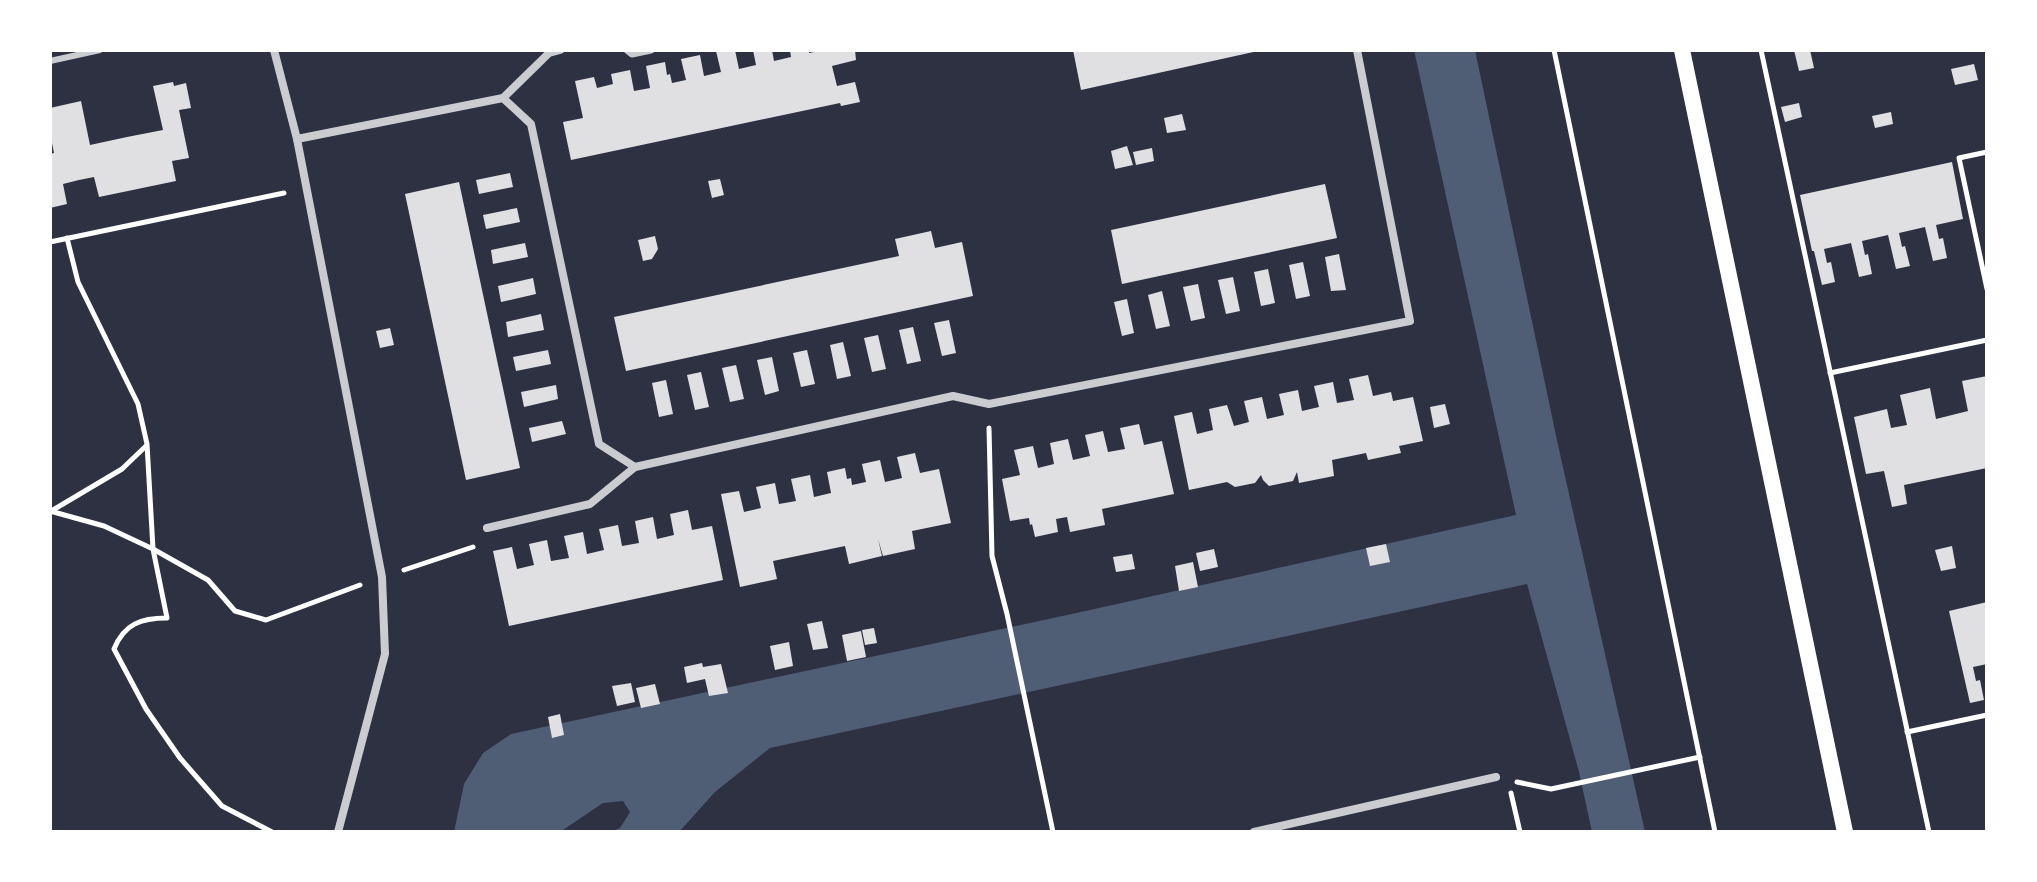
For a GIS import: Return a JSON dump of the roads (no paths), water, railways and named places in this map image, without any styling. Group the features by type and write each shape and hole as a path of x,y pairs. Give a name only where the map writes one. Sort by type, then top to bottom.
{"main road":[{"path":"1682,50 1845,832"}],"street":[{"path":"274,50 297,139 382,577 385,654 338,832"},
{"path":"537,50 539,61"},
{"path":"297,139 503,98 539,61 549,53 560,50"},
{"path":"627,50 632,54 651,50"},
{"path":"487,528 590,504 635,467 953,396 989,404 1410,321 1357,50"},
{"path":"503,98 531,124 599,444 635,467"},
{"path":"1254,832 1496,777"}],"lane":[{"path":"50,61 100,50"}],"water":[{"path":"1414,50 1475,50 1558,445 1645,832 1592,832 1579,772 1527,584 770,748 715,792 679,832 611,832 620,828 630,812 623,801 603,803 560,832 454,832 464,784 483,753 511,734 1516,515"}]}
